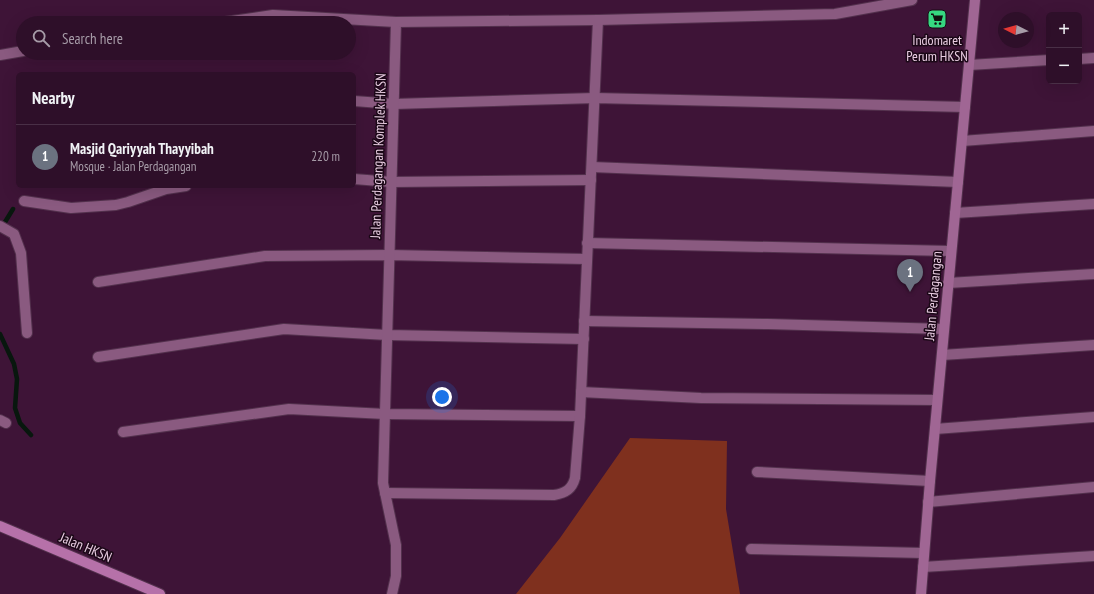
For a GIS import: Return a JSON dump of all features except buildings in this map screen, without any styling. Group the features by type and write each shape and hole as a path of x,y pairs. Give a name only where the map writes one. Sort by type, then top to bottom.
{"main road":[{"name":"Jalan HKSN","path":"0,526 160,594"}],"street":[{"path":"356,20 396,22 598,20 835,14 912,0"},
{"name":"Jalan Perdagangan","path":"921,594 937,400 975,0"},
{"path":"384,493 560,494 568,491 573,486 580,416 598,20"},
{"name":"Jalan Perdagangan Komplek HKSN","path":"392,594 396,576 396,545 383,484 396,22"},
{"path":"0,55 16,52"},
{"path":"1082,59 1094,58"},
{"path":"969,65 1046,60"},
{"path":"356,101 394,104 595,98 965,107"},
{"path":"962,141 1094,131"},
{"path":"592,167 958,182"},
{"path":"356,179 392,182 591,180"},
{"path":"24,201 71,208 116,205 173,188"},
{"path":"955,213 1094,204"},
{"path":"5,228 14,234 21,252 27,333"},
{"path":"587,243 951,251"},
{"path":"98,282 265,256 389,255 587,259"},
{"path":"948,283 1094,274"},
{"path":"584,321 944,329"},
{"path":"98,357 284,329 387,336 584,339"},
{"path":"942,355 1094,345"},
{"path":"581,392 701,398 937,400"},
{"path":"123,432 289,409 385,414 580,416"},
{"path":"935,429 1094,417"},
{"path":"757,472 930,481"},
{"path":"928,502 1094,487"},
{"path":"751,549 924,553"},
{"path":"923,567 1094,556"}],"shaded area":[{"path":"630,438 727,441 726,509 740,594 516,594 560,538"}],"waterway":[{"path":"2,227 13,209"},
{"path":"0,334 14,364 17,379 15,408 20,423 31,435"}],"place":[{"name":"Indomaret Perum HKSN","path":"937,19"},
{"name":"Masjid Qariyyah Thayyibah","path":"910,292"}]}
